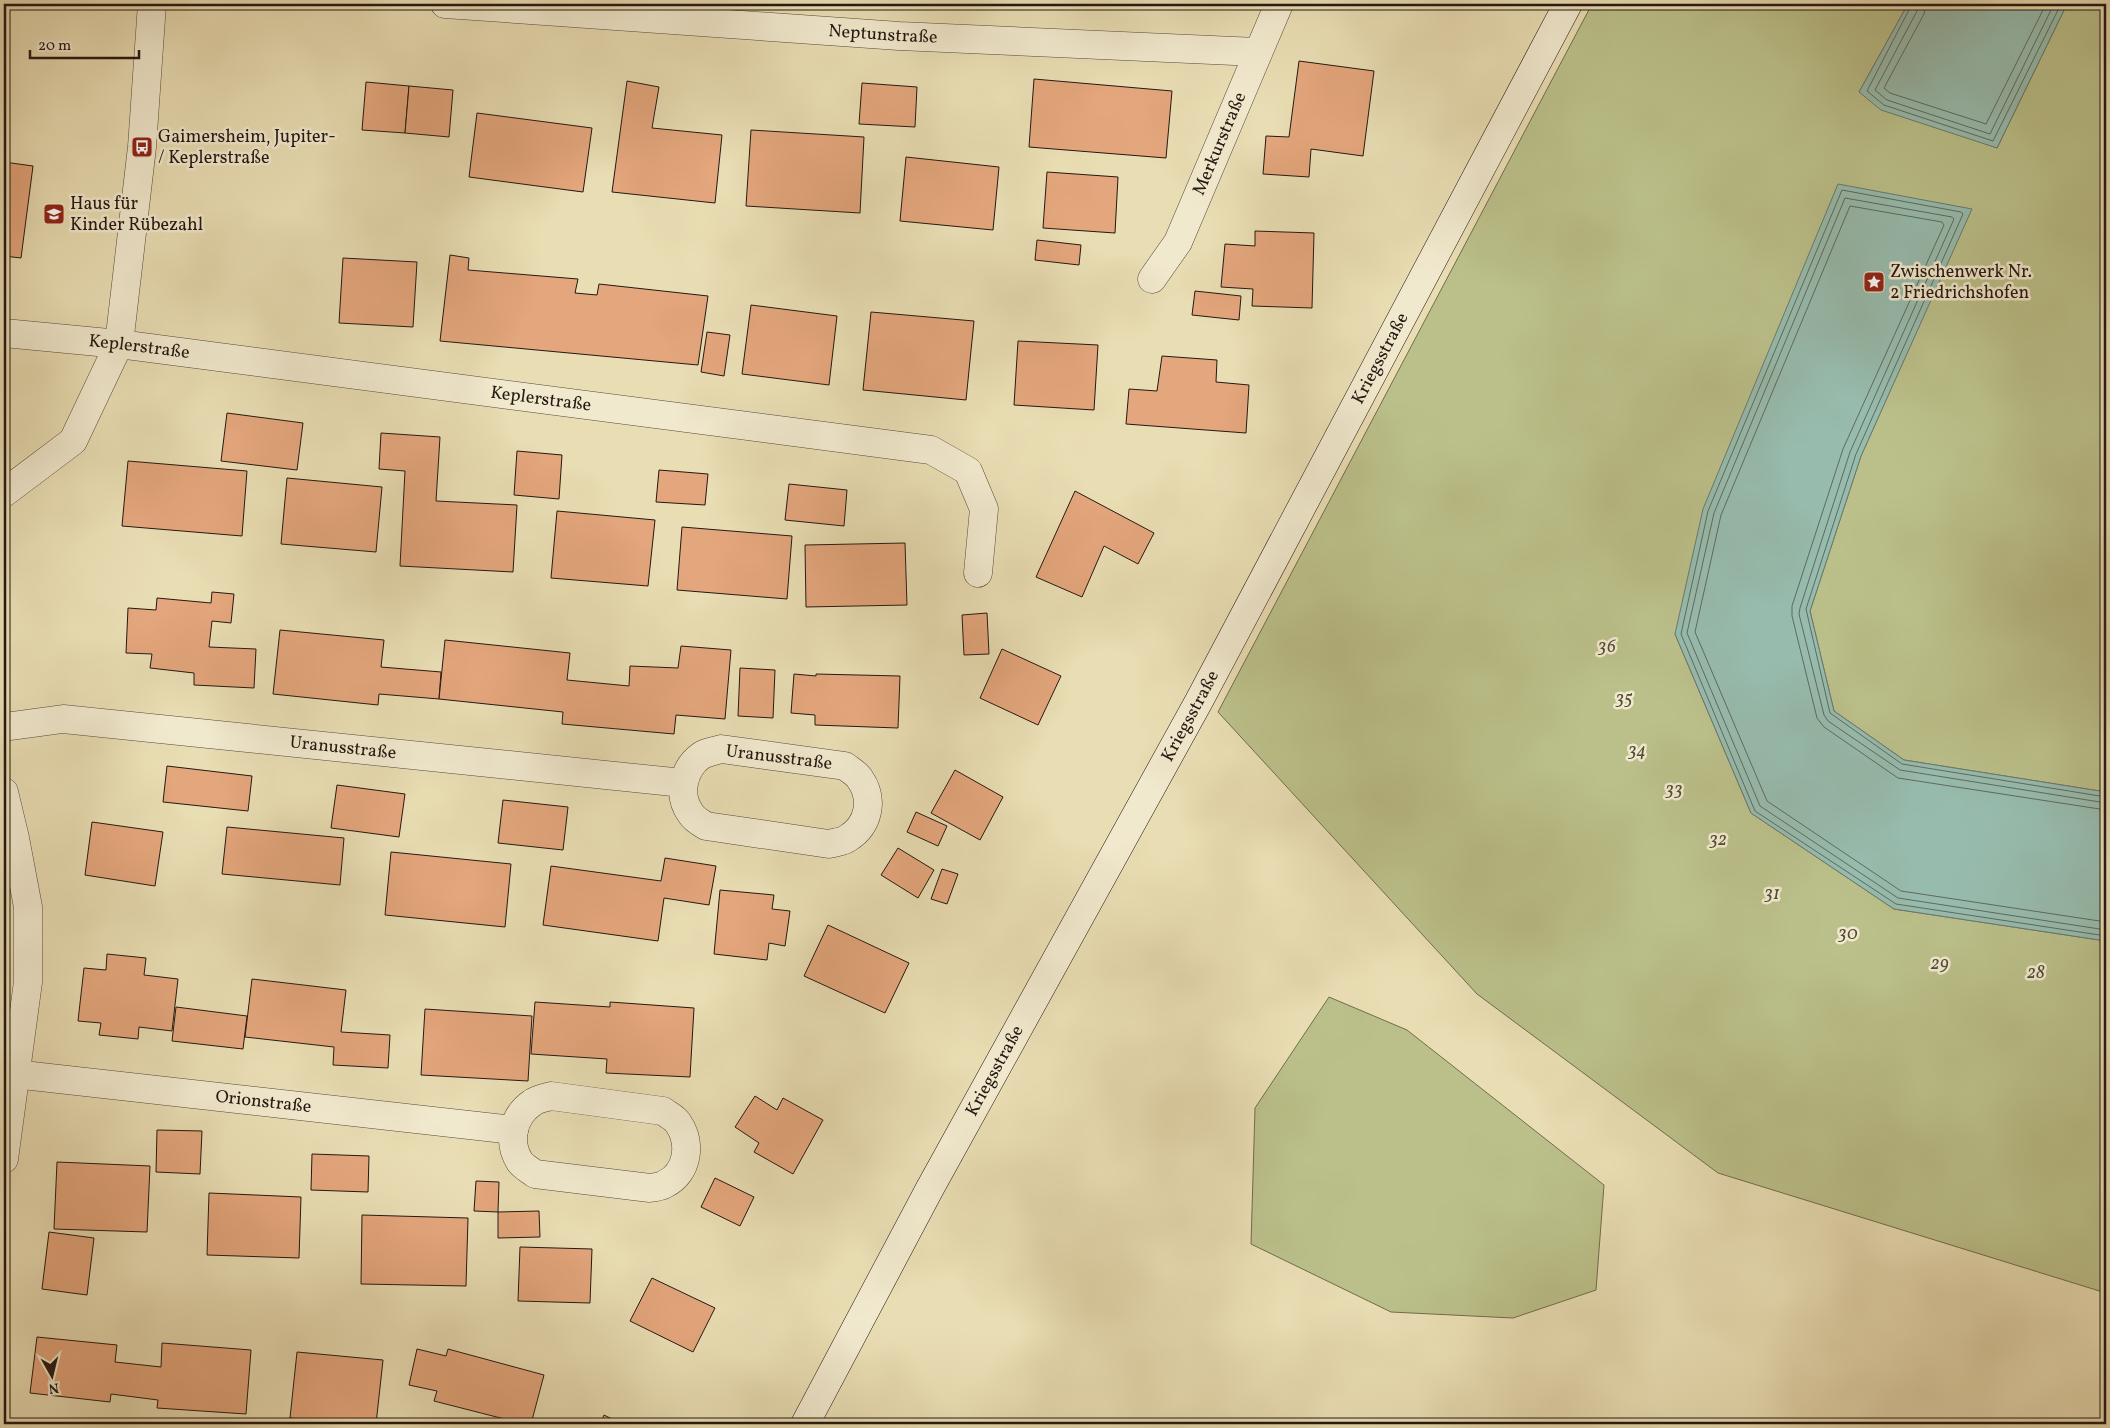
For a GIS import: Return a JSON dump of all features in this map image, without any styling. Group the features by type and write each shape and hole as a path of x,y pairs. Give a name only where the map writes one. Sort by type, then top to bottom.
{"street":[{"path":"4,493 73,442 119,344 142,147 152,4"},
{"name":"Neptunstraße","path":"444,4 510,6 899,36 1257,52"},
{"name":"Merkurstraße","path":"1152,279 1178,242 1278,4"},
{"name":"Kriegsstraße","path":"805,1424 929,1190 1194,709 1568,4"},
{"name":"Keplerstraße","path":"4,333 119,344 931,450 968,471 984,509 978,573"},
{"name":"Uranusstraße","path":"4,727 63,719 684,783"},
{"name":"Uranusstraße","path":"721,749 835,764 845,766 859,778 868,793 868,812 861,828 847,840 829,844 714,828 706,826 691,816 683,800 684,783 690,765 704,754 721,749"},
{"path":"4,792 28,907 28,982 4,1158"},
{"name":"Orionstraße","path":"14,1074 514,1130"},
{"path":"551,1096 654,1109 663,1111 678,1122 686,1138 686,1156 679,1173 665,1184 650,1188 543,1176 536,1174 521,1163 512,1148 514,1130 520,1113 533,1101 551,1096"}],"green space":[{"path":"1592,4 1908,4 1859,92 1997,148 2067,4 2106,4 2106,792 1904,760 1834,711 1810,611 1861,456 1971,209 1675,634 1751,813 1894,909 2106,941 2106,1293 1718,1173 1477,994 1218,712"},
{"path":"1329,997 1407,1030 1604,1185 1596,1290 1513,1318 1391,1312 1251,1244 1255,1108"}],"water":[{"path":"1908,4 2067,4 1997,148 1881,110 1859,92"},
{"path":"1838,184 1972,209 1861,456 1810,611 1834,711 1904,760 2106,792 2106,941 1894,909 1751,813 1675,634 1703,509"}],"building":[{"path":"1299,61 1374,71 1363,156 1311,149 1309,177 1263,174 1266,136 1289,137"},
{"path":"1034,79 1172,91 1166,158 1029,147"},
{"path":"627,81 659,87 652,128 722,135 715,203 612,192"},
{"path":"366,82 409,86 405,133 362,130"},
{"path":"862,83 917,87 915,127 859,124"},
{"path":"409,86 453,90 449,137 405,133"},
{"path":"477,113 592,128 583,192 469,177"},
{"path":"751,130 864,137 860,213 746,206"},
{"path":"906,157 999,167 993,230 900,221"},
{"path":"4,162 33,166 21,258 4,256"},
{"path":"1047,172 1118,177 1115,233 1043,228"},
{"path":"1255,231 1314,233 1312,308 1252,306 1253,289 1221,287 1225,244 1255,246"},
{"path":"1037,240 1081,245 1079,265 1035,260"},
{"path":"450,255 469,258 468,270 578,279 575,293 597,295 599,284 708,296 698,365 440,341"},
{"path":"343,258 417,262 413,327 339,323"},
{"path":"1195,291 1241,296 1239,320 1192,315"},
{"path":"751,305 837,316 829,385 742,374"},
{"path":"871,312 974,321 966,400 863,390"},
{"path":"707,332 730,335 724,376 701,372"},
{"path":"1018,341 1098,345 1094,410 1014,405"},
{"path":"1162,356 1217,360 1216,382 1249,385 1246,433 1126,424 1129,389 1157,391"},
{"path":"227,413 303,423 297,470 221,461"},
{"path":"381,433 440,437 436,501 517,505 513,572 400,566 405,471 379,469"},
{"path":"517,451 562,455 559,499 514,495"},
{"path":"128,461 247,471 242,536 122,526"},
{"path":"659,470 708,474 705,505 656,502"},
{"path":"287,478 382,487 376,552 281,544"},
{"path":"789,484 847,490 844,526 785,520"},
{"path":"1075,491 1154,533 1138,564 1104,546 1082,597 1036,577"},
{"path":"557,511 655,520 648,586 551,578"},
{"path":"682,527 792,536 787,599 677,590"},
{"path":"905,543 907,605 806,607 805,545"},
{"path":"212,592 234,594 231,623 212,621 209,647 256,649 254,688 194,685 194,673 150,668 152,654 126,653 128,608 156,610 157,598 211,603"},
{"path":"987,613 989,654 964,655 962,615"},
{"path":"280,630 384,640 381,667 441,672 439,699 379,694 378,705 273,694"},
{"path":"445,640 570,653 567,680 629,686 630,666 678,668 681,646 731,650 725,719 676,715 674,734 562,724 563,712 439,699"},
{"path":"1002,649 1061,676 1038,725 980,698"},
{"path":"740,668 775,670 773,718 738,716"},
{"path":"794,674 816,676 816,674 900,676 898,728 815,725 815,715 791,713"},
{"path":"167,766 252,776 248,811 163,802"},
{"path":"955,770 1003,797 980,840 931,813"},
{"path":"337,785 405,794 399,837 331,828"},
{"path":"503,800 568,807 563,850 498,843"},
{"path":"916,812 947,826 938,846 907,832"},
{"path":"92,822 163,832 155,886 85,875"},
{"path":"227,827 344,838 340,885 222,874"},
{"path":"898,848 934,870 918,898 881,875"},
{"path":"391,852 511,864 505,927 385,915"},
{"path":"665,858 716,866 709,905 664,898 658,941 543,925 551,866 661,881"},
{"path":"942,869 958,874 947,904 931,899"},
{"path":"720,890 774,895 772,909 790,911 785,946 769,943 767,960 714,954"},
{"path":"828,925 909,963 885,1013 804,976"},
{"path":"107,954 146,958 144,975 178,979 172,1031 139,1027 138,1039 99,1035 101,1023 78,1021 84,968 106,970"},
{"path":"252,979 346,990 341,1032 390,1035 388,1068 333,1065 334,1047 245,1037"},
{"path":"535,1002 610,1007 610,1002 694,1008 690,1077 606,1073 607,1059 531,1054"},
{"path":"176,1007 247,1016 243,1049 172,1041"},
{"path":"425,1009 532,1016 528,1081 421,1075"},
{"path":"755,1096 777,1110 783,1098 823,1120 793,1174 754,1152 759,1143 735,1127"},
{"path":"157,1130 202,1131 200,1174 156,1172"},
{"path":"312,1154 369,1156 368,1192 311,1190"},
{"path":"57,1162 150,1166 147,1232 54,1229"},
{"path":"715,1178 754,1197 740,1226 701,1207"},
{"path":"476,1181 499,1182 498,1212 474,1211"},
{"path":"209,1193 301,1197 299,1258 207,1255"},
{"path":"539,1211 540,1237 498,1238 498,1212"},
{"path":"362,1215 468,1218 466,1286 361,1284"},
{"path":"49,1232 94,1238 87,1295 42,1289"},
{"path":"520,1247 592,1249 590,1303 518,1301"},
{"path":"652,1278 715,1308 693,1352 630,1321"},
{"path":"37,1337 117,1345 115,1362 161,1367 162,1343 251,1350 246,1414 157,1408 158,1400 111,1394 110,1402 30,1393"},
{"path":"417,1349 446,1356 448,1349 544,1375 531,1424 524,1424 434,1401 437,1391 409,1385"},
{"path":"297,1352 383,1360 376,1424 348,1424 290,1418"},
{"path":"604,1415 622,1424 600,1424"}],"place":[{"name":"Gaimersheim, Jupiter- / Keplerstraße","path":"142,147"},
{"name":"Haus für Kinder Rübezahl","path":"54,214"},
{"name":"Zwischenwerk Nr. 2 Friedrichshofen","path":"1874,282"}],"park label":[{"name":"36","path":"1607,647"},
{"name":"35","path":"1624,699"},
{"name":"34","path":"1637,751"},
{"name":"33","path":"1674,790"},
{"name":"32","path":"1718,840"},
{"name":"31","path":"1772,894"},
{"name":"30","path":"1848,934"},
{"name":"29","path":"1940,964"},
{"name":"28","path":"2036,973"}]}
